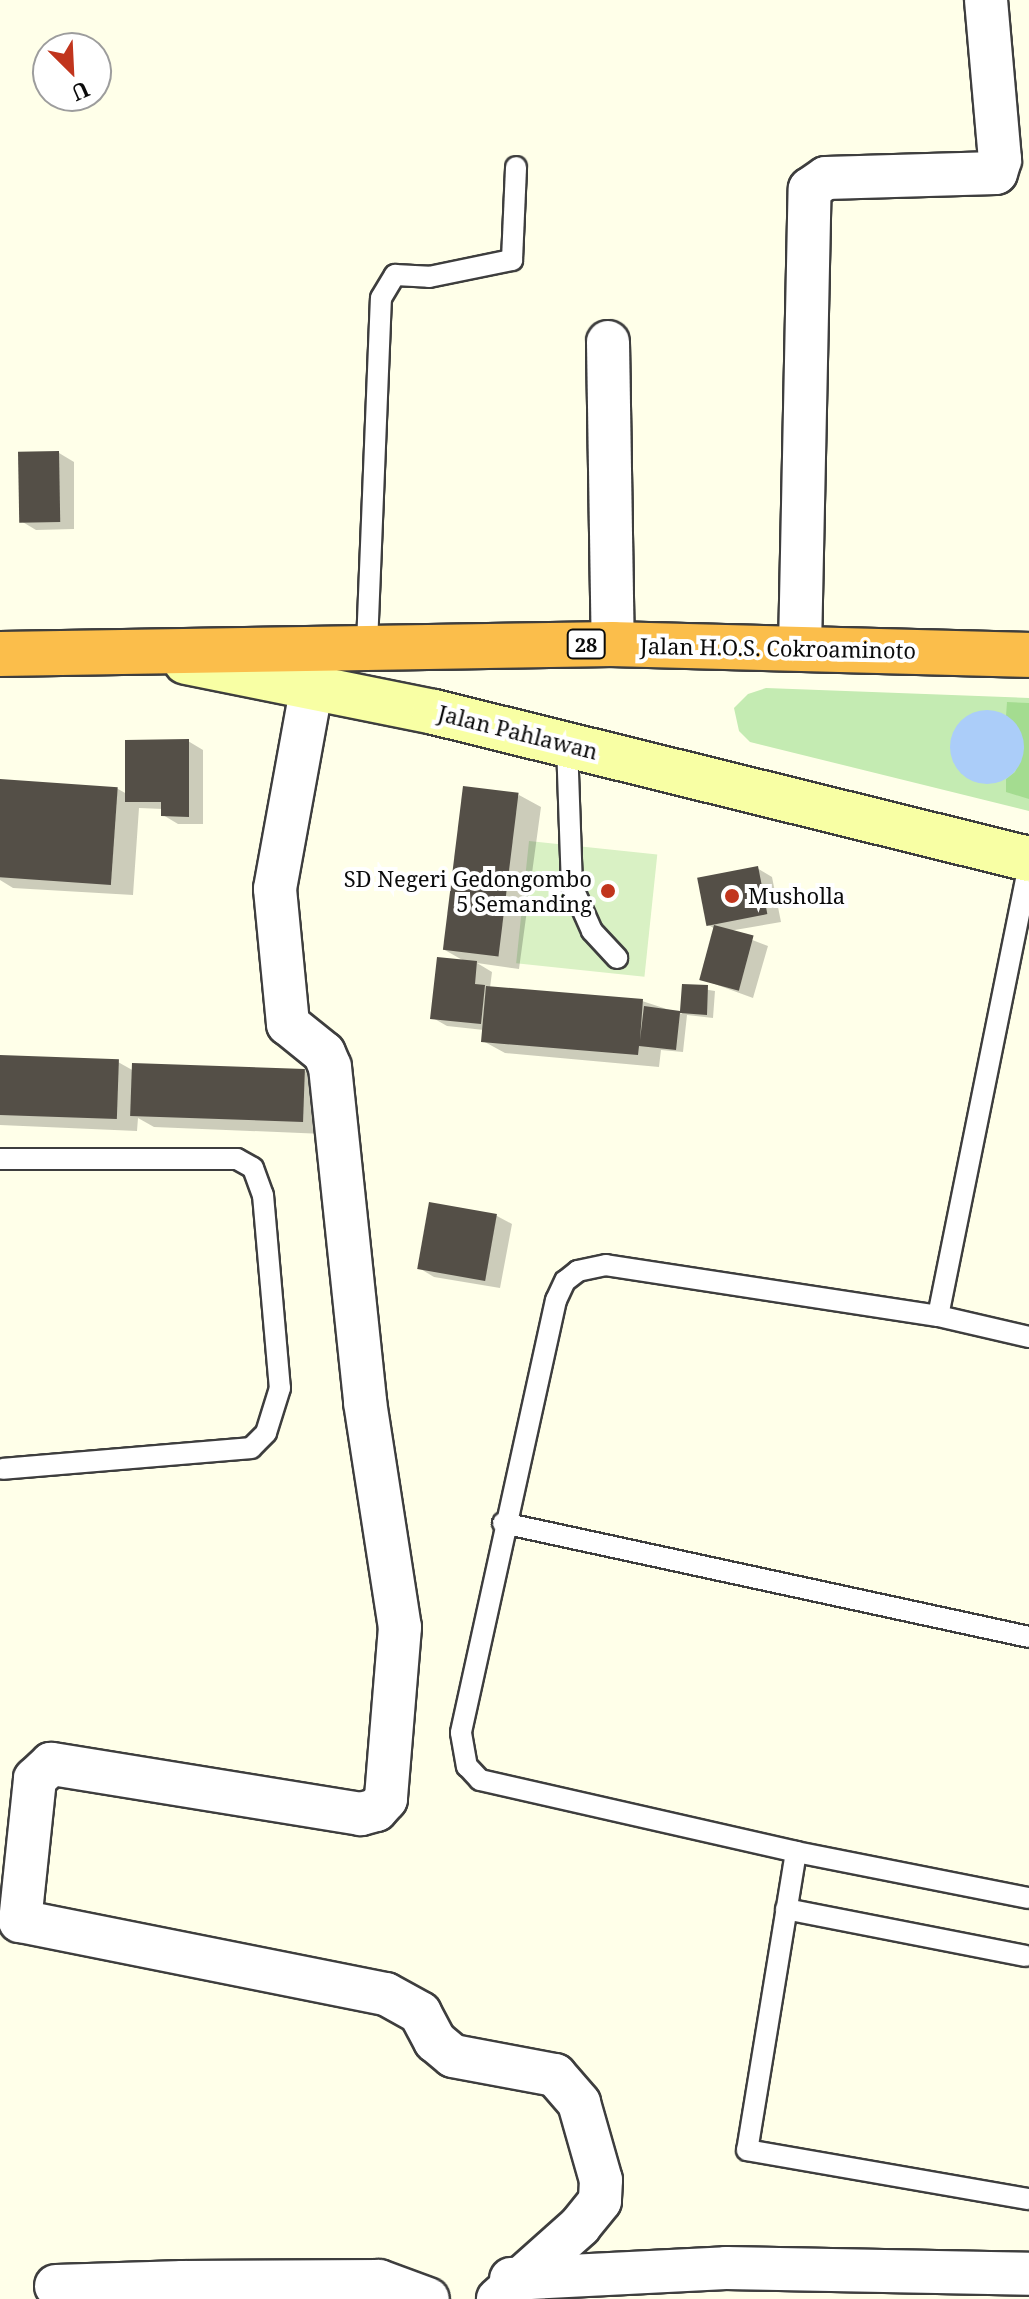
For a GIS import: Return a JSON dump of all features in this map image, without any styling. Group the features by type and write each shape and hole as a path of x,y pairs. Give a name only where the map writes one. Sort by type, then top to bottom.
{"highway":[{"name":"Jalan H.O.S. Cokroaminoto","path":"144,656 367,645 613,644 1029,655"},
{"name":"Jalan Pahlawan","path":"0,654 144,656"}],"main road":[{"name":"Jalan Pahlawan","path":"144,656 312,685 567,744 1029,861"}],"street":[{"path":"800,648 810,189 826,178 996,173 1000,160 986,0"},
{"path":"608,342 613,644"},
{"path":"312,685 275,889 288,1024 324,1053 330,1067 365,1402 400,1627 386,1799 376,1810 361,1814 51,1764 35,1779 10,1920 386,1994 420,2013 435,2041 453,2056 555,2075 579,2103 603,2190 580,2226 509,2288"},
{"path":"474,2299 488,2285 509,2288 727,2284 895,2287 1029,2274"},
{"path":"56,2286 183,2291 379,2281 428,2299"}],"lane":[{"path":"367,645 381,298 395,275 429,277 512,260 516,167"},
{"path":"567,744 572,886 592,931 617,958"},
{"path":"938,1316 1029,861"},
{"path":"0,1159 237,1159 253,1168 263,1195 280,1388 266,1433 251,1448 3,1469"},
{"path":"1029,1337 938,1316 606,1265 578,1271 565,1281 556,1300 503,1523 461,1733 467,1766 480,1780 796,1852 1029,1898"},
{"path":"503,1523 1029,1637"},
{"path":"796,1852 747,2150 1029,2199"},
{"path":"786,1909 1028,1950"}],"green space":[{"path":"766,688 1029,698 1029,811 750,742 739,731 734,708 748,694"},
{"path":"1007,702 1029,703 1029,799 1006,792 1006,779 1015,772 1024,748 1006,716"},
{"path":"529,841 657,854 644,977 516,963"}],"water":[{"path":"987,710 1001,713 1013,721 1021,733 1024,747 1021,761 1013,773 1001,781 987,784 973,781 961,773 953,761 950,747 953,733 961,721 973,713"}],"building":[{"path":"59,451 60,522 19,523 18,452"},
{"path":"189,739 189,817 161,816 161,802 125,802 125,740"},
{"path":"0,779 118,787 111,885 0,877"},
{"path":"463,786 519,793 498,957 443,950"},
{"name":"Musholla","path":"758,866 767,914 706,926 697,878"},
{"path":"714,925 754,936 739,991 699,980"},
{"path":"437,957 477,961 475,984 485,985 481,1024 430,1019"},
{"path":"682,984 708,985 707,1015 680,1013 676,1050 639,1046 638,1055 481,1042 486,986 643,999 640,1040 644,1006 680,1011"},
{"path":"0,1055 119,1059 117,1119 0,1115"},
{"path":"132,1063 305,1069 303,1122 130,1116"},
{"path":"429,1202 497,1214 485,1281 417,1269"}],"place":[{"name":"SD Negeri Gedongombo 5 Semanding","path":"608,891"},
{"name":"Musholla","path":"732,896"}]}
